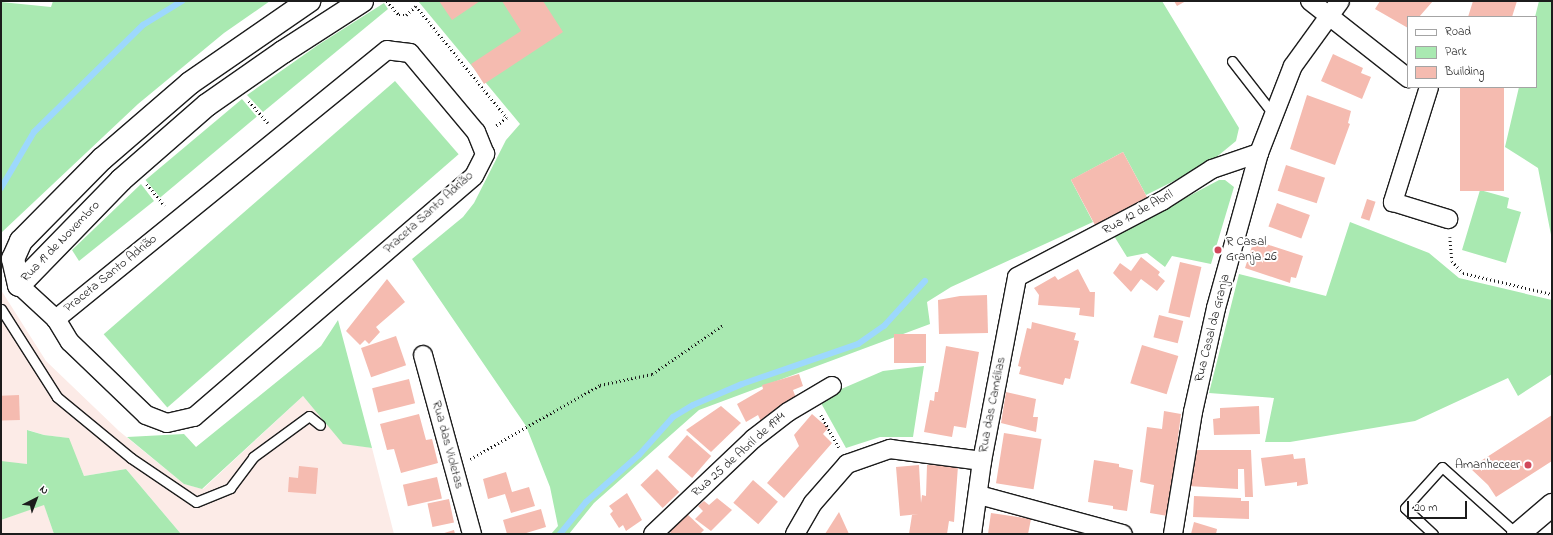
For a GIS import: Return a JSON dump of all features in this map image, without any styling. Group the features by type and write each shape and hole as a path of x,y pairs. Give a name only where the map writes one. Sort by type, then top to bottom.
{"street":[{"name":"Rua 19 de Novembro","path":"19,285 13,259 21,241 102,159 190,83 309,1"},
{"name":"Rua 19 de Novembro","path":"19,285 134,168 207,106 362,1"},
{"path":"1310,1 1407,77"},
{"name":"Rua Casal da Granja","path":"1173,534 1193,412 1214,316 1259,153 1293,66 1340,1"},
{"name":"Praceta Santo Adrião","path":"19,285 56,319 70,342 146,415 167,423 194,417 474,176 485,154 479,138 410,53 387,50 56,319"},
{"path":"1426,89 1394,202 1448,219"},
{"name":"Rua 12 de Abril","path":"1017,277 1162,201 1212,169 1259,153"},
{"name":"Rua das Camélias","path":"972,534 979,495 982,462 1017,277"},
{"name":"Rua das Violetas","path":"423,355 472,534"},
{"name":"Rua 25 de Abril de 1974","path":"653,534 754,439 788,412 832,386"},
{"path":"795,534 813,503 847,464 890,449 982,462"},
{"path":"979,495 1124,534"},
{"path":"1517,534 1552,505"}],"lane":[{"path":"1232,61 1274,116"},
{"path":"1,309 57,397 131,458 196,502 230,488 253,457 310,416 320,425"},
{"path":"1433,534 1405,508 1442,467 1517,534"}],"path":[{"path":"387,1 399,15 406,15 416,6 507,118 479,138"},
{"path":"235,86 280,137"},
{"path":"134,168 176,221"},
{"path":"1448,219 1452,261 1463,273 1552,294"},
{"path":"454,468 522,431 600,385 652,374 723,325"},
{"path":"804,403 812,412 817,408 840,448 835,452"}],"shaded area":[{"path":"1,290 46,361 119,431 184,484 203,489 303,396 343,443 372,448 394,534 181,534 126,469 84,476 68,438 44,435 28,430 27,464 1,462"},
{"path":"44,504 54,534 1,534 1,520"}],"green space":[{"path":"53,1 270,1 224,33 138,104 1,233 1,2 51,7"},
{"path":"418,1 1162,1 1239,128 1236,141 1208,164 1146,195 1123,152 1071,180 1093,222 951,287 927,302 930,324 699,410 594,503 569,534 551,534 558,526 550,487 526,426 412,259 463,217 474,203 506,140 520,124"},
{"path":"1539,1 1552,1 1552,240 1538,168 1505,147 1519,88 1537,88 1537,16 1535,16"},
{"path":"384,3 388,9 263,112 247,95 318,45"},
{"path":"395,81 459,154 167,407 104,334"},
{"path":"242,99 257,117 160,198 145,180"},
{"path":"1219,180 1225,180 1234,187 1211,264 1172,256 1165,267 1147,253 1127,257 1114,236"},
{"path":"141,184 154,201 79,261 72,250"},
{"path":"1480,190 1509,198 1507,208 1521,212 1506,263 1462,250"},
{"path":"1350,222 1429,253 1459,278 1552,300 1552,374 1518,396 1508,378 1415,421 1290,442 1265,442 1274,398 1209,393 1239,274 1326,296"},
{"path":"338,320 372,448 343,444 303,396 202,489 184,484 127,437 184,434 196,447 321,346"},
{"path":"924,366 913,437 880,437 846,448 821,403 839,390 883,371"},
{"path":"27,430 44,435 69,438 84,476 126,469 181,534 54,534 44,505 1,520 1,461 27,464"}],"building":[{"path":"439,1 480,1 452,20"},
{"path":"502,1 543,1 563,32 484,84 471,64 521,31"},
{"path":"1174,1 1186,1 1177,6"},
{"path":"1380,1 1433,1 1420,16 1407,16 1407,27 1375,9"},
{"path":"1473,1 1517,1 1512,16 1468,16"},
{"path":"1333,54 1363,68 1361,73 1371,77 1362,99 1321,81"},
{"path":"1460,88 1504,88 1504,191 1460,191"},
{"path":"1307,95 1351,111 1348,123 1350,124 1335,165 1290,149"},
{"path":"1123,152 1149,201 1097,228 1071,180"},
{"path":"1286,165 1325,178 1317,203 1278,191"},
{"path":"1367,199 1376,202 1369,221 1361,218"},
{"path":"1277,203 1310,215 1301,238 1268,226"},
{"path":"1254,240 1303,256 1296,278 1291,277 1290,283 1245,268"},
{"path":"1141,257 1160,272 1158,275 1165,281 1157,291 1141,279 1131,292 1113,273 1120,263 1131,271"},
{"path":"1180,262 1201,267 1190,318 1168,313"},
{"path":"1078,269 1090,292 1095,292 1094,317 1079,315 1080,308 1038,305 1039,295 1034,288 1055,276 1058,280"},
{"path":"387,279 405,302 376,327 380,332 369,344 365,340 360,345 346,331"},
{"path":"987,295 988,333 939,334 938,300 960,296"},
{"path":"1159,315 1183,321 1178,343 1153,337"},
{"path":"1032,322 1076,333 1074,340 1079,341 1070,379 1065,378 1063,385 1019,374 1021,367 1018,366 1027,328 1031,329"},
{"path":"894,334 926,334 926,363 894,363"},
{"path":"396,336 406,365 371,377 361,348"},
{"path":"1142,345 1178,356 1167,394 1130,383"},
{"path":"946,346 979,352 966,428 954,426 952,437 924,432 930,400 934,401 935,392 938,392"},
{"path":"799,374 803,386 793,390 796,398 762,424 758,415 746,422 737,404 763,389 762,385"},
{"path":"409,379 415,403 378,412 372,388"},
{"path":"1006,392 1036,399 1033,417 1038,417 1036,432 1001,423"},
{"path":"19,395 20,420 2,421 1,396"},
{"path":"721,406 741,423 711,452 686,430"},
{"path":"1259,406 1260,434 1214,435 1213,419 1220,418 1220,408"},
{"path":"1164,411 1181,414 1168,516 1150,513 1154,485 1140,482 1147,427 1162,429"},
{"path":"419,414 426,440 432,439 438,463 401,473 394,449 387,450 380,424"},
{"path":"812,414 828,428 823,434 832,443 784,498 767,483 799,446 794,435"},
{"path":"1552,415 1552,461 1496,497 1488,485 1470,468"},
{"path":"1004,433 1042,439 1034,489 996,483"},
{"path":"687,435 711,456 692,478 668,457"},
{"path":"1191,450 1251,450 1253,497 1245,497 1244,469 1238,469 1238,489 1188,486"},
{"path":"1293,454 1294,459 1305,458 1308,484 1297,486 1297,482 1265,486 1261,458"},
{"path":"1094,460 1119,464 1119,467 1133,470 1127,511 1113,509 1113,506 1088,502"},
{"path":"919,465 921,503 922,495 926,496 927,465 958,466 954,522 949,521 947,534 909,534 912,515 919,514 900,516 896,467"},
{"path":"299,466 318,468 316,494 288,492 289,477 298,478"},
{"path":"657,469 679,492 663,508 640,485"},
{"path":"506,472 512,492 529,487 535,506 511,513 505,494 488,499 483,479"},
{"path":"437,477 442,498 408,506 403,485"},
{"path":"753,480 778,502 758,524 733,503"},
{"path":"627,493 642,520 626,531 623,525 619,528 610,514 613,511 609,506"},
{"path":"1194,496 1241,498 1241,501 1249,501 1249,519 1193,517"},
{"path":"717,498 732,510 711,531 695,519 703,511 698,506 704,501 709,505"},
{"path":"449,499 454,522 432,527 427,504"},
{"path":"541,509 546,527 523,534 507,534 503,520"},
{"path":"684,511 704,530 700,534 672,534 667,529"},
{"path":"839,512 849,534 825,534"},
{"path":"991,513 1031,519 1028,534 988,534"},
{"path":"1194,522 1217,529 1216,534 1191,534"},
{"path":"454,530 455,534 441,534"}],"waterway":[{"path":"1,188 34,132 143,25 182,1"},
{"path":"560,534 586,502 639,455 673,417 693,405 742,384 858,344 884,326 925,281"}],"place":[{"name":"R Casal Granja 26","path":"1218,250"},
{"name":"Amanheceer","path":"1528,465"}]}
